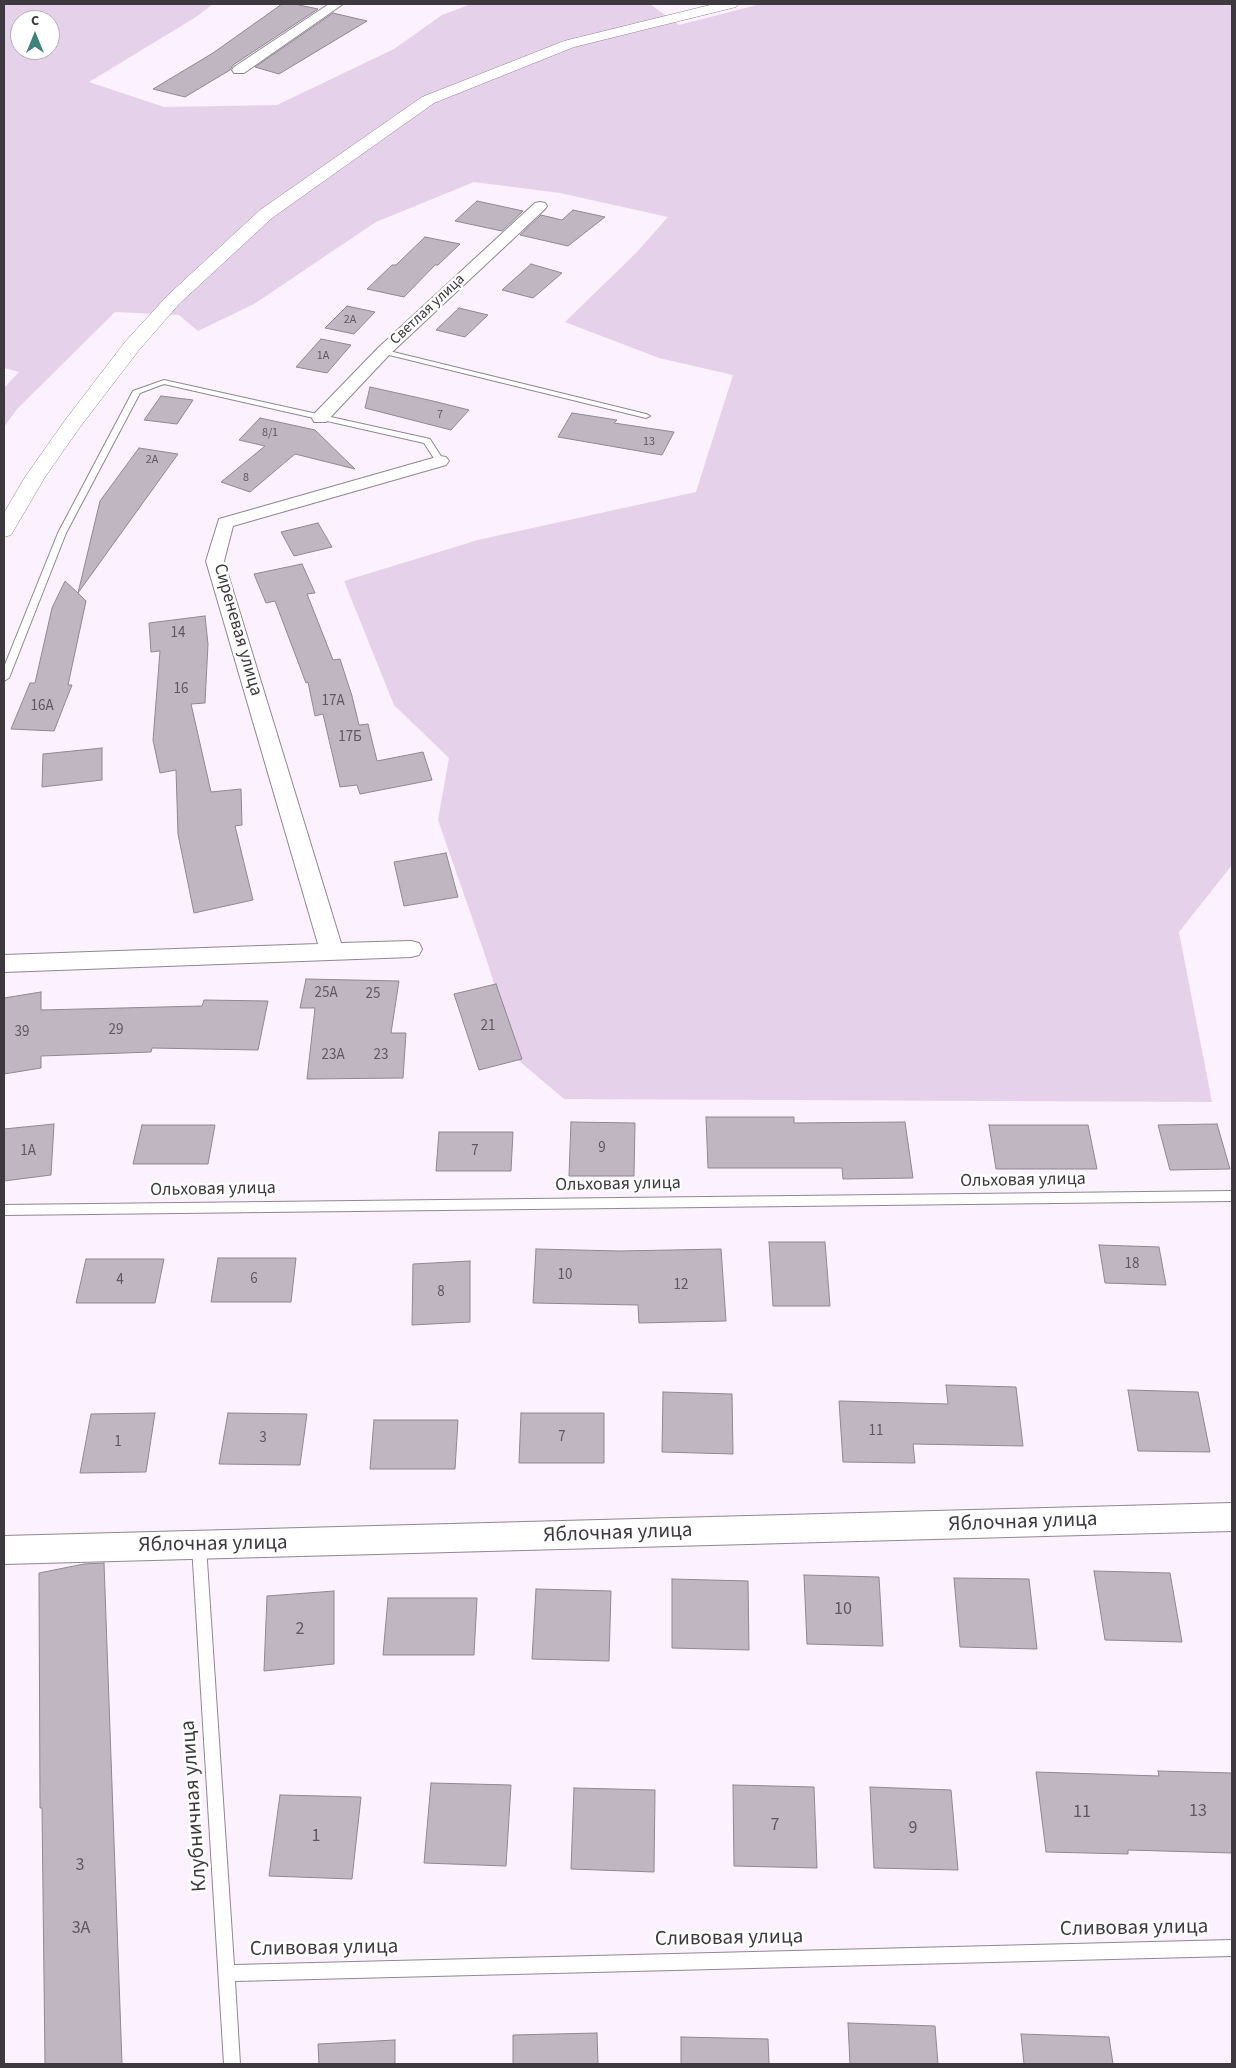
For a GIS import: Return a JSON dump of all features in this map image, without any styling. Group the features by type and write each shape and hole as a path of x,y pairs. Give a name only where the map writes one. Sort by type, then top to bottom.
{"street":[{"path":"239,70 337,4"},
{"path":"4,531 40,469 132,346 173,300 266,214 428,100 569,44 731,4"},
{"name":"Светлая улица","path":"320,418 384,351 540,206"},
{"name":"Сиреневая улица","path":"332,952 215,561 225,523 440,461"},
{"path":"4,964 411,948"},
{"name":"Яблочная улица","path":"4,1550 1232,1517"}],"lane":[{"path":"384,351 646,416"},
{"path":"4,678 62,533 137,391 164,382 428,441 440,461"},
{"name":"Ольховая улица","path":"4,1210 1232,1196"},
{"name":"Клубничная улица","path":"199,1546 232,2064"},
{"name":"Сливовая улица","path":"227,1973 1232,1948"}],"shaded area":[{"path":"4,4 213,4 196,17 89,82 164,107 277,105 394,49 442,15 471,4 650,4 679,25 761,4 1232,4 1232,865 1179,932 1212,1102 564,1099 518,1060 485,955 438,820 449,758 394,705 344,581 478,540 696,492 733,375 659,358 565,322 637,252 668,217 560,193 474,182 376,222 254,304 198,331 179,315 115,312 17,409 4,427 4,388 19,372 4,368"}],"building":[{"path":"282,4 294,4 318,9 233,65 230,70 185,97 153,89 213,53"},
{"path":"333,13 367,21 279,74 255,67"},
{"path":"477,201 523,211 502,231 455,221"},
{"path":"573,210 605,217 568,246 520,235 541,215 562,220"},
{"path":"425,237 460,244 438,265 435,265 404,297 367,289 392,265 396,265"},
{"path":"531,264 562,273 533,298 502,290"},
{"path":"347,306 375,312 354,334 325,328"},
{"path":"459,308 488,315 465,337 436,330"},
{"path":"321,339 351,345 327,373 296,367"},
{"path":"370,387 469,410 451,430 365,408"},
{"path":"161,396 193,400 177,424 144,420"},
{"path":"572,413 617,420 614,423 674,432 662,455 558,437"},
{"path":"260,418 315,430 355,469 295,454 250,492 221,482 265,446 239,440"},
{"path":"139,448 178,454 78,593 100,501"},
{"path":"318,523 332,547 294,556 281,532"},
{"path":"302,564 315,593 307,594 333,660 340,659 359,725 368,724 377,761 423,752 432,780 360,794 357,785 340,787 323,714 315,716 308,682 306,683 275,601 266,603 254,574"},
{"path":"65,581 86,601 68,685 72,685 54,731 11,729 30,683 35,683 52,608"},
{"path":"205,616 208,644 205,703 191,704 211,792 241,789 242,825 235,826 253,900 194,913 178,834 176,770 160,773 153,740 160,651 151,652 149,623"},
{"path":"102,748 102,780 42,787 43,754"},
{"path":"446,853 458,897 404,906 394,862"},
{"path":"306,979 399,981 391,1033 406,1033 403,1078 307,1079 315,1008 300,1008"},
{"path":"496,984 522,1059 479,1070 454,994"},
{"path":"41,992 41,1010 202,1006 204,1000 268,1001 258,1050 152,1048 151,1052 41,1056 41,1068 4,1074 4,998"},
{"path":"706,1117 794,1117 794,1123 905,1122 913,1178 843,1179 842,1168 708,1168"},
{"path":"571,1122 635,1123 634,1176 569,1176"},
{"path":"54,1124 51,1175 4,1181 4,1129"},
{"path":"1217,1124 1230,1169 1170,1170 1158,1125"},
{"path":"142,1125 215,1125 208,1164 133,1164"},
{"path":"989,1125 1088,1125 1097,1169 996,1169"},
{"path":"439,1132 513,1132 511,1171 436,1171"},
{"path":"769,1242 825,1242 830,1306 773,1306"},
{"path":"1099,1245 1159,1247 1166,1285 1105,1283"},
{"path":"536,1249 620,1251 721,1249 726,1321 639,1323 638,1305 533,1303"},
{"path":"218,1258 296,1258 291,1302 211,1302"},
{"path":"86,1259 164,1259 155,1303 76,1303"},
{"path":"470,1261 470,1322 412,1325 413,1264"},
{"path":"946,1385 1016,1387 1023,1446 913,1444 915,1463 843,1462 839,1401 948,1404"},
{"path":"1128,1390 1198,1392 1210,1452 1138,1451"},
{"path":"663,1392 732,1394 733,1454 662,1452"},
{"path":"155,1413 146,1472 80,1473 91,1414"},
{"path":"228,1413 307,1414 300,1465 219,1464"},
{"path":"521,1413 604,1413 604,1463 519,1463"},
{"path":"374,1420 458,1420 455,1469 370,1469"},
{"path":"104,1563 122,2064 45,2064 42,1808 40,1808 39,1573 84,1564"},
{"path":"1094,1571 1170,1573 1182,1642 1105,1640"},
{"path":"804,1575 879,1577 883,1646 807,1644"},
{"path":"954,1578 1029,1579 1037,1649 960,1647"},
{"path":"672,1579 748,1581 749,1650 672,1648"},
{"path":"536,1589 611,1591 609,1661 532,1659"},
{"path":"334,1591 334,1664 264,1671 267,1596"},
{"path":"388,1598 477,1598 474,1655 383,1655"},
{"path":"1158,1771 1232,1773 1232,1853 1128,1850 1128,1854 1046,1852 1036,1772 1159,1776"},
{"path":"431,1783 511,1785 506,1866 424,1863"},
{"path":"733,1785 814,1787 817,1868 734,1866"},
{"path":"870,1787 951,1790 958,1870 874,1868"},
{"path":"574,1788 655,1790 654,1872 571,1869"},
{"path":"280,1795 361,1797 352,1879 269,1876"},
{"path":"848,2023 935,2026 938,2064 850,2064"},
{"path":"597,2033 598,2064 513,2064 513,2035"},
{"path":"1021,2034 1109,2037 1113,2064 1024,2064"},
{"path":"681,2037 768,2039 769,2064 681,2064"},
{"path":"395,2040 395,2064 319,2064 318,2044"}]}
